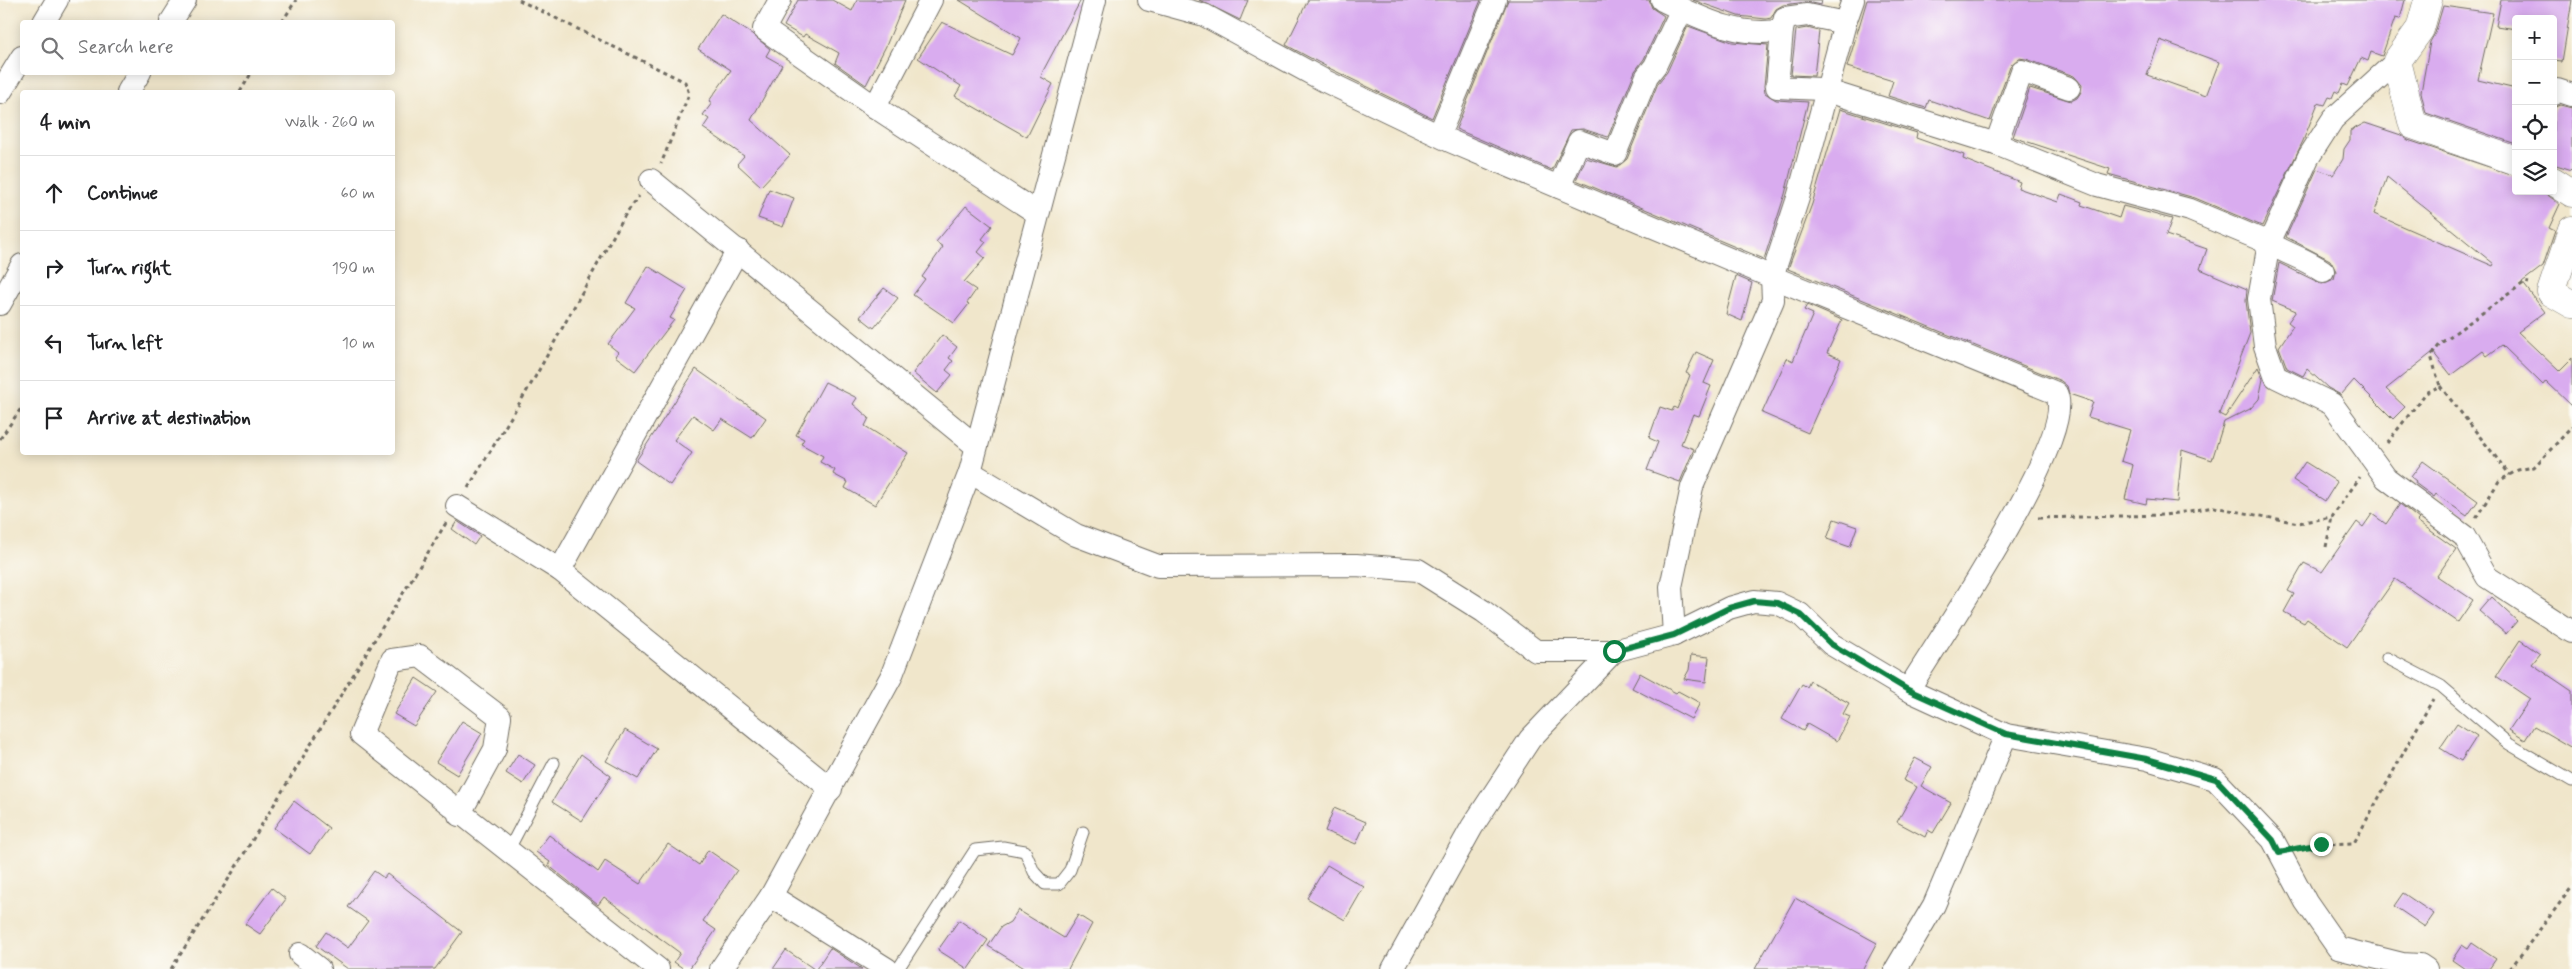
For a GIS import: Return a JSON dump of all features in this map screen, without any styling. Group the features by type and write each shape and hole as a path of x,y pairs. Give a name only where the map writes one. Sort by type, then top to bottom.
{"street":[{"path":"45,20 58,0"},
{"path":"172,20 185,0"},
{"path":"780,0 764,29 875,107 1037,213"},
{"path":"875,107 931,0"},
{"path":"721,969 771,896 892,677 970,472 1037,213 1095,0"},
{"path":"1149,0 1204,15 1325,81 1439,135 1559,187 1772,277 2056,393 2060,405 2054,430 2033,481 1987,565 1908,690"},
{"path":"1439,135 1495,0"},
{"path":"1662,0 1734,30 1766,34 1782,30"},
{"path":"1674,635 1671,587 1692,487 1773,300 1772,277 1798,198 1845,23 1853,0"},
{"path":"2428,0 2420,29 2397,60 2333,119 2308,158 2269,244 2259,298 2265,346 2276,377 2332,404 2386,478 2464,536 2487,577 2572,632"},
{"path":"1559,187 1579,140 1615,154 1647,76 1655,66 1682,9"},
{"path":"1845,23 1807,15 1785,18 1782,30 1777,86 1821,89 1996,144 2097,185 2190,210 2282,251 2304,258 2323,271"},
{"path":"0,92 20,60"},
{"path":"2397,60 2412,125 2512,160"},
{"path":"1996,144 2022,71 2069,88"},
{"path":"129,90 138,75"},
{"path":"2557,90 2572,95"},
{"path":"651,180 976,446"},
{"path":"2557,184 2572,193"},
{"path":"2572,230 2552,284 2551,292 2572,304"},
{"path":"560,570 738,250"},
{"path":"0,304 12,273"},
{"path":"970,472 1076,535 1158,566 1356,565 1418,570 1483,611 1536,651 1614,651 1674,635 1729,608 1754,601 1777,603 1800,614 1831,644 1908,690 2006,734 2147,759 2216,779 2273,840 2306,902 2338,948 2402,964 2420,965 2426,969"},
{"path":"457,506 560,570 831,789"},
{"path":"1393,969 1472,827 1530,739 1614,651"},
{"path":"460,814 495,749 500,717 420,656 392,660 361,734 460,814 508,852 658,969"},
{"path":"1896,969 1934,905 2006,734"},
{"path":"771,896 887,969"},
{"path":"300,954 319,969"}],"lane":[{"path":"2387,658 2441,686 2509,744 2572,781"},
{"path":"508,852 554,763"},
{"path":"898,969 975,850 1003,847 1025,851 1034,872 1045,884 1059,884 1070,870 1083,832"}],"path":[{"path":"283,20 296,0"},
{"path":"171,969 231,875 457,506 534,378 625,215 651,180 665,156 688,94 685,82 519,0"},
{"path":"241,90 250,75"},
{"path":"2510,475 2440,386 2431,356 2441,343 2526,282 2552,284"},
{"path":"2326,547 2332,517 2372,461 2426,393 2440,386"},
{"path":"0,439 20,410"},
{"path":"2464,536 2499,481 2518,470 2534,468 2572,427"},
{"path":"2012,520 2063,515 2165,515 2214,507 2298,523 2332,517"},
{"path":"2279,852 2321,844 2354,843 2441,686"},
{"path":"2510,969 2572,887"}],"building":[{"path":"798,0 832,0 852,11 857,0 905,0 886,46 866,85 835,63 839,53 805,34 803,37 784,26"},
{"path":"959,0 1081,0 1043,71 1041,77 1053,84 1027,137 955,96 961,86 918,58 942,22 1012,55 1021,38"},
{"path":"1199,0 1248,0 1240,20"},
{"path":"1308,0 1481,0 1432,118 1286,45"},
{"path":"1508,0 1649,0 1652,8 1664,16 1644,59 1635,71 1608,137 1583,129 1571,130 1552,170 1456,129"},
{"path":"1693,0 1822,0 1821,5 1806,2 1783,5 1776,9 1771,18 1766,19 1738,16"},
{"path":"1867,0 2405,0 2400,19 2395,18 2382,56 2371,52 2368,61 2361,58 2348,86 2343,84 2339,93 2335,91 2332,98 2329,97 2325,105 2318,103 2303,141 2262,226 2195,198 2108,174 2110,169 2013,137 2030,88 2071,101 2077,98 2081,92 2082,85 2074,76 2019,58 2010,66 1990,121 1929,100 1926,108 1888,96 1893,81 1847,67","holes":["2160,40 2219,62 2206,96 2147,75"]},
{"path":"2501,0 2572,0 2562,62 2557,61 2557,15 2512,15 2512,28 2496,26"},
{"path":"2443,6 2493,13 2478,80 2512,88 2512,143 2426,113 2421,92 2430,42 2435,33"},
{"path":"721,14 752,34 770,49 766,56 782,65 751,120 790,155 761,186 737,164 744,156 703,128 709,119 703,115 712,103 709,101 731,70 698,49"},
{"path":"1688,26 1732,42 1768,45 1765,93 1776,100 1808,102 1785,194 1764,259 1576,180 1586,158 1617,167 1627,159 1658,83 1667,72"},
{"path":"1807,28 1819,31 1814,76 1791,75 1796,30"},
{"path":"2560,105 2572,108 2572,170 2557,165 2557,106"},
{"path":"1840,109 1917,133 1916,138 1964,155 1963,159 2020,182 2018,188 2058,202 2061,194 2082,202 2081,205 2119,218 2123,206 2172,219 2166,235 2207,249 2200,269 2247,289 2246,301 2250,333 2219,414 2225,417 2258,367 2263,379 2259,399 2250,409 2224,422 2212,460 2182,450 2177,502 2147,499 2146,504 2125,499 2133,465 2121,461 2130,430 2088,417 2093,402 2069,394 2067,386 2061,381 1788,269 1812,204"},
{"path":"2365,123 2401,135 2408,140 2512,175 2512,195 2548,195 2560,204 2549,228 2555,231 2543,266 2522,282 2545,312 2518,332 2559,371 2572,358 2572,406 2546,381 2543,385 2502,345 2487,356 2483,351 2451,375 2433,352 2386,389 2405,407 2393,419 2354,380 2341,395 2328,388 2307,369 2303,376 2287,368 2279,347 2293,326 2288,322 2296,311 2272,301 2279,263 2322,284 2334,279 2336,271 2330,260 2286,237 2317,169 2333,175 2343,159 2344,149 2350,140 2350,131","holes":["2387,177 2494,264 2493,266 2374,214"]},
{"path":"769,189 794,198 783,227 758,218"},
{"path":"966,206 992,226 982,239 986,242 978,252 985,258 964,282 976,290 967,303 969,304 954,323 913,295 925,279 922,277 943,247 936,242"},
{"path":"648,266 687,290 670,318 674,320 635,371 615,356 618,352 608,344 635,308 626,303"},
{"path":"1736,276 1752,283 1742,321 1726,314"},
{"path":"884,288 898,298 874,328 860,317"},
{"path":"1807,305 1842,320 1827,353 1841,359 1808,433 1762,413 1787,358 1793,361 1813,314 1804,310"},
{"path":"942,335 957,347 949,358 953,361 946,370 952,375 937,393 913,373"},
{"path":"1696,352 1714,360 1704,383 1711,386 1699,416 1693,414 1681,444 1694,449 1680,482 1647,470 1658,442 1649,438 1660,407 1672,411 1674,407 1677,409 1690,375 1686,373"},
{"path":"696,369 766,418 752,438 722,419 714,430 693,415 674,440 692,453 670,485 636,461"},
{"path":"825,382 857,398 853,404 869,418 865,426 908,453 875,505 845,488 848,482 833,474 835,470 820,462 823,456 801,444 804,439 796,435"},
{"path":"2423,461 2478,501 2467,516 2436,494 2434,497 2415,483 2416,481 2411,477"},
{"path":"2305,462 2337,482 2325,501 2293,480"},
{"path":"2400,504 2419,519 2417,521 2456,549 2437,576 2473,600 2458,622 2395,579 2347,647 2307,619 2304,623 2284,612 2294,594 2288,591 2304,563 2322,572 2357,522 2363,527 2372,514 2386,524"},
{"path":"1834,519 1857,527 1850,547 1827,539"},
{"path":"457,521 480,536 474,545 452,529"},
{"path":"2491,597 2517,621 2506,634 2479,611"},
{"path":"2520,640 2540,654 2532,664 2572,691 2572,748 2534,726 2525,740 2509,730 2530,699 2496,676"},
{"path":"1691,655 1709,657 1706,682 1684,679 1689,670"},
{"path":"1640,673 1676,693 1678,691 1700,703 1691,719 1632,688"},
{"path":"416,678 437,692 414,726 394,714"},
{"path":"1810,681 1849,703 1843,714 1850,717 1837,741 1807,724 1803,731 1782,719 1802,684 1807,687"},
{"path":"462,721 482,733 457,775 436,762"},
{"path":"2457,723 2477,736 2461,761 2440,748"},
{"path":"625,730 657,749 638,779 606,761"},
{"path":"518,754 535,765 523,784 506,773"},
{"path":"581,754 611,776 582,821 552,802"},
{"path":"1915,758 1932,767 1921,786 1951,803 1933,833 1928,830 1925,837 1897,822 1917,787 1903,780"},
{"path":"294,801 329,828 310,854 274,828"},
{"path":"1334,808 1366,822 1356,844 1325,831"},
{"path":"549,835 598,872 605,861 640,884 668,844 699,865 708,850 737,870 703,921 716,930 689,969 684,969 674,962 680,953 604,897 598,905 548,865 550,862 536,852"},
{"path":"1327,865 1364,887 1345,920 1307,898"},
{"path":"374,871 384,878 387,874 462,932 435,969 348,969 316,946 326,932 348,948 368,921 348,907"},
{"path":"272,888 286,899 260,934 245,924"},
{"path":"2403,893 2434,914 2425,927 2394,906"},
{"path":"1795,898 1877,943 1863,969 1755,969"},
{"path":"1018,910 1064,938 1078,915 1092,924 1068,969 1026,969 988,946 1001,927 1010,922"},
{"path":"959,920 988,940 968,969 938,950"},
{"path":"2472,943 2496,959 2489,969 2465,969 2452,960 2462,945 2468,949"},
{"path":"830,948 862,969 816,969"},
{"path":"786,950 814,969 773,969"}],"route":[{"path":"1614,651 1674,635 1729,608 1754,601 1777,603 1800,614 1831,644 1908,690 2006,734 2147,759 2216,779 2273,840 2279,852 2321,844"}]}
